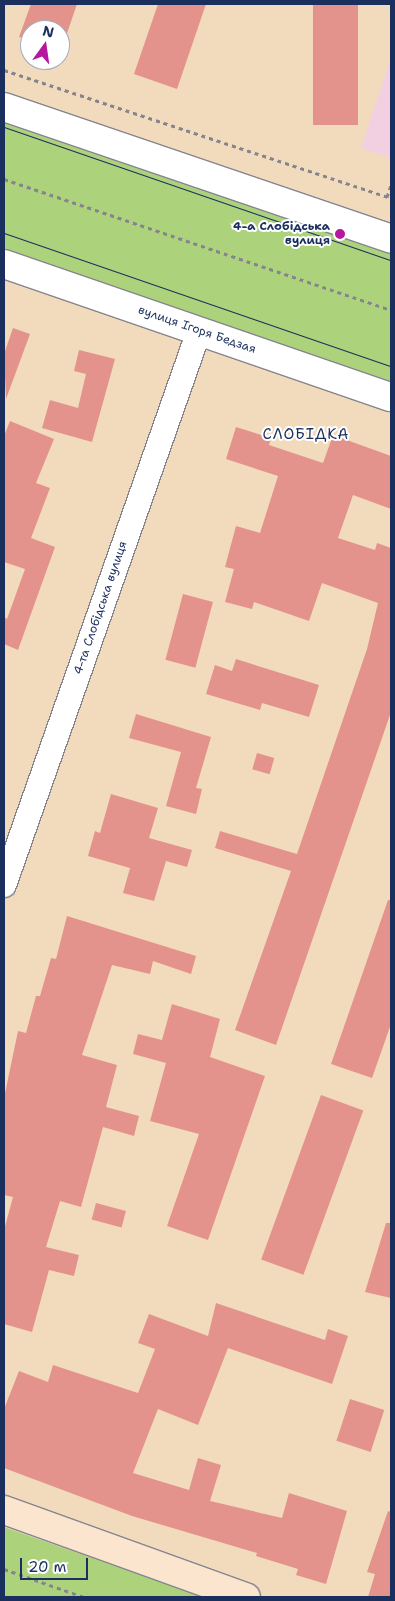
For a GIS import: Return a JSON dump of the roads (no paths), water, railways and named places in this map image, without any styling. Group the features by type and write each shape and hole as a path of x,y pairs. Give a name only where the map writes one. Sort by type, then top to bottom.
{"main road":[{"path":"4,1510 246,1597"}],"street":[{"path":"4,107 391,239"},
{"name":"вулиця Ігоря Бедзая","path":"4,264 391,397"},
{"name":"4-та Слобідська вулиця","path":"4,885 199,331"}],"tram line":[{"path":"4,127 391,260"},
{"path":"4,233 391,366"}],"place":[{"name":"4-а Слобідська вулиця","path":"340,234"}],"district":[{"name":"СЛОБІДКА","path":"306,435"}]}
